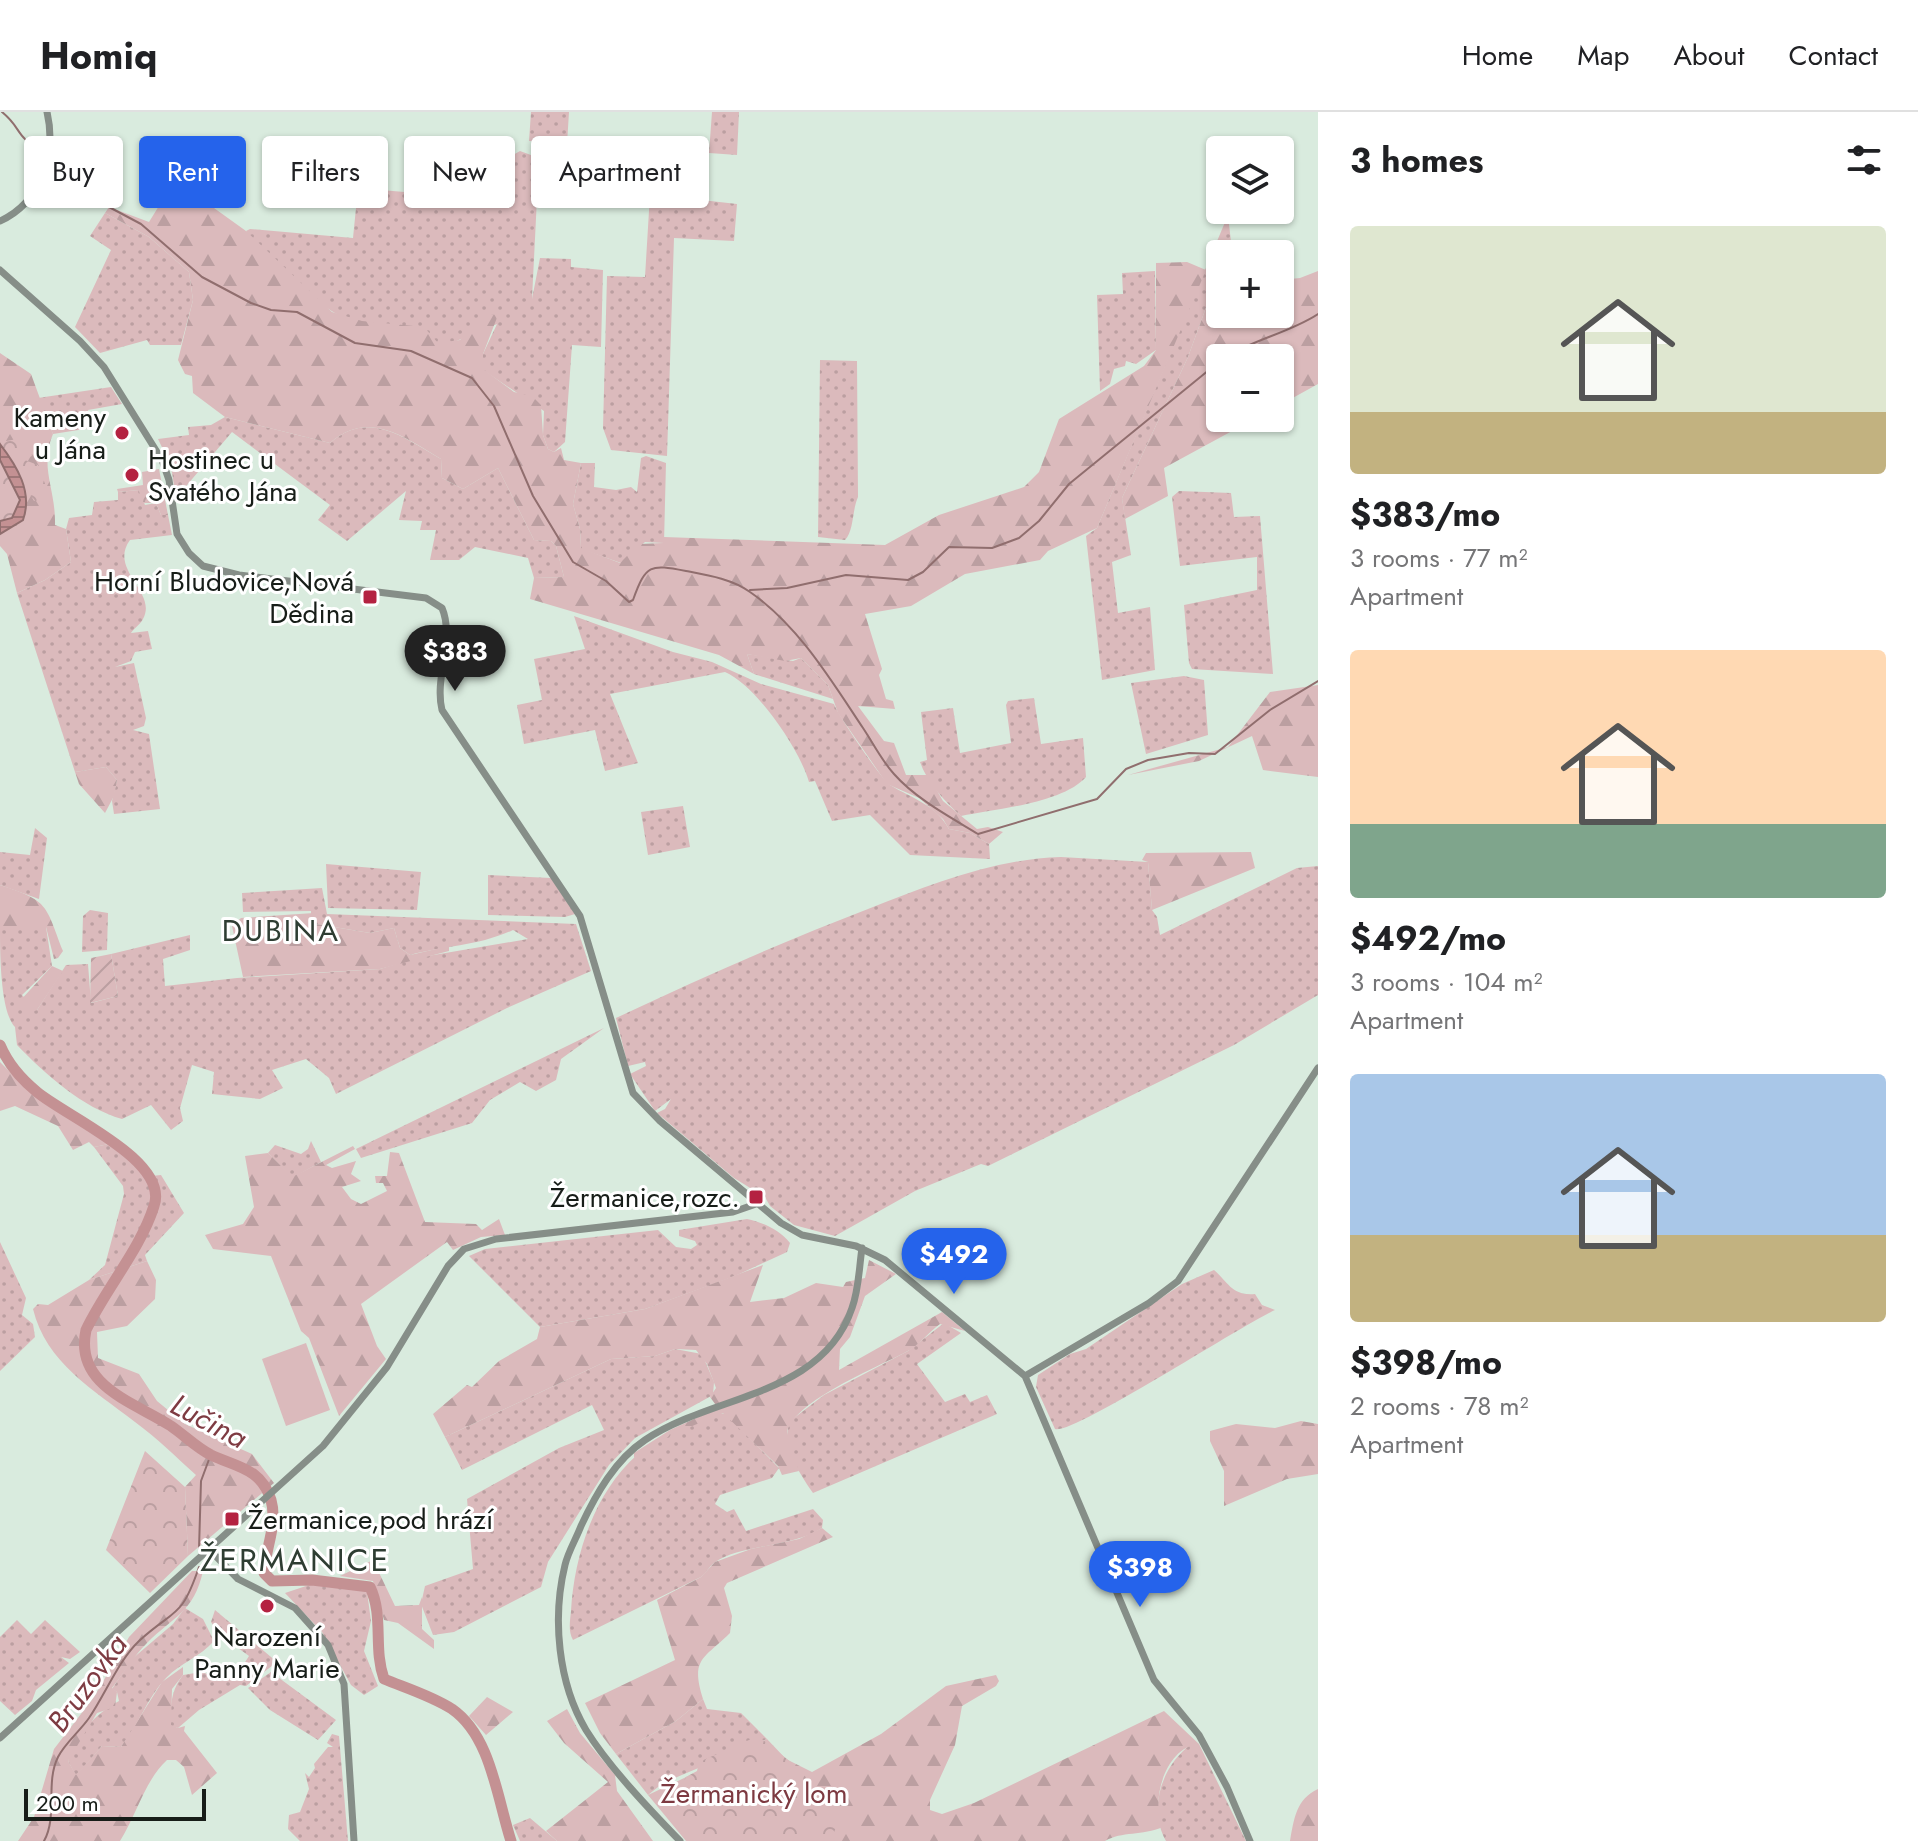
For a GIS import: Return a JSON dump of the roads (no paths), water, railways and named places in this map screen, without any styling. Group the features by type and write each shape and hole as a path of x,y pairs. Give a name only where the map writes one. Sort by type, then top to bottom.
{"street":[{"path":"0,221 26,206 36,191 50,143 47,112"},
{"path":"0,270 80,341 104,367 162,460 169,480 177,534 184,548 203,566 239,575 426,598 442,608 445,620 440,685 442,710 580,916 631,1087 647,1110 756,1204 793,1231 862,1248 896,1268 1025,1376 1154,1680 1199,1735 1227,1787 1250,1841"},
{"path":"1025,1376 1149,1303 1178,1281 1318,1068"},
{"path":"0,1738 323,1446 387,1367 448,1266 464,1249 496,1239 733,1212 756,1204"},
{"path":"680,1841 586,1729 563,1670 558,1614 565,1564 590,1507 629,1452 646,1439 705,1408 791,1379 824,1353 851,1310 862,1248"},
{"path":"210,1550 238,1579 295,1608 328,1645 344,1684 354,1841"}],"waterway":[{"path":"2,112 24,138"},
{"path":"111,208 141,224 202,277 251,303 271,310 297,312 355,343 411,351 472,378 494,406 533,496 573,562 606,581 629,602 633,600 646,573 657,568 719,578 750,592 783,620 812,654 894,774 923,799 978,834 1097,799 1126,769 1148,760 1189,753 1215,754 1270,710 1318,681"},
{"path":"1252,344 1318,314"},
{"path":"750,590 787,588 846,575 908,580 923,572 949,547 992,548 1019,538 1039,521 1069,484 1206,372"},
{"name":"Lučina","path":"0,1045 11,1065 31,1087 132,1157 147,1173 155,1189 154,1206 148,1222 86,1330 85,1349 89,1365 110,1390 171,1426 206,1452 247,1470 261,1481 273,1509 264,1573 272,1581 312,1580 370,1587 377,1609 379,1656 384,1679 452,1709 476,1735 491,1769 511,1841"},
{"name":"Bruzovka","path":"199,1549 201,1481 211,1454"},
{"name":"Bruzovka","path":"44,1841 50,1821 52,1778 58,1757 89,1718 131,1649 182,1605 199,1567"}],"place":[{"name":"Kameny u Jána","path":"122,433"},
{"name":"Hostinec u Svatého Jána","path":"132,475"},
{"name":"Horní Bludovice,Nová Dědina","path":"370,597"},
{"name":"Žermanice,rozc.","path":"756,1197"},
{"name":"Žermanice,pod hrází","path":"232,1519"},
{"name":"Narození Panny Marie","path":"267,1606"}],"district":[{"name":"DUBINA","path":"281,930"},
{"name":"ŽERMANICE","path":"295,1560"}],"park label":[{"name":"Žermanický lom","path":"754,1793"}]}
